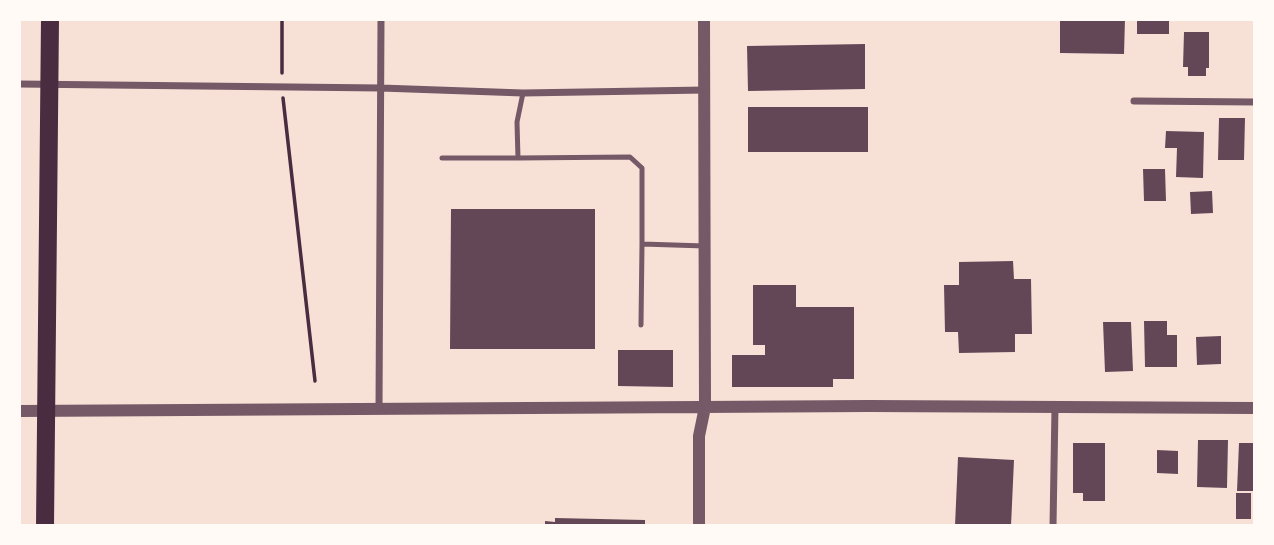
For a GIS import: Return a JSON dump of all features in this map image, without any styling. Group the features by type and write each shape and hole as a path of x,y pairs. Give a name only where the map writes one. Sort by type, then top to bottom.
{"main road":[{"path":"45,526 50,19"}],"street":[{"path":"379,409 381,19"},
{"path":"699,526 699,436 705,407 704,19"},
{"path":"19,84 381,88 523,93 706,90"},
{"path":"1134,101 1255,102"},
{"path":"19,411 705,407 1255,408"},
{"path":"1053,526 1055,407"}],"lane":[{"path":"518,158 517,122 523,93"},
{"path":"442,158 630,157 642,168 641,325"},
{"path":"642,244 705,247"}],"path":[{"path":"282,19 282,88 315,381"}],"building":[{"path":"1060,19 1125,19 1124,54 1060,53"},
{"path":"1137,19 1169,19 1169,34 1137,34"},
{"path":"1184,32 1209,32 1209,68 1206,68 1206,76 1188,76 1188,67 1183,67"},
{"path":"865,44 865,89 748,91 747,46"},
{"path":"748,107 868,107 868,152 748,152"},
{"path":"1219,118 1245,118 1244,160 1218,160"},
{"path":"1166,131 1204,132 1203,178 1176,177 1177,148 1165,148"},
{"path":"1143,169 1165,169 1166,201 1144,201"},
{"path":"1212,191 1213,213 1191,214 1190,192"},
{"path":"451,209 595,209 595,349 450,349"},
{"path":"1013,261 1014,279 1031,279 1032,334 1015,334 1015,352 959,353 958,332 945,332 944,285 959,285 959,262"},
{"path":"753,285 796,285 796,307 854,307 854,379 833,379 833,387 732,387 732,355 765,355 765,345 753,345"},
{"path":"1144,321 1167,321 1167,335 1177,335 1177,367 1145,367"},
{"path":"1103,322 1131,322 1133,371 1105,372"},
{"path":"1221,336 1221,364 1197,365 1196,337"},
{"path":"618,350 673,350 673,387 618,386"},
{"path":"1198,440 1228,440 1227,488 1197,487"},
{"path":"1073,443 1105,443 1105,501 1083,501 1083,493 1073,493"},
{"path":"1239,443 1255,443 1255,491 1237,491"},
{"path":"1157,450 1178,451 1178,474 1157,473"},
{"path":"958,457 1014,460 1011,526 955,526"},
{"path":"1236,493 1251,493 1251,519 1236,519"},
{"path":"555,518 645,520 645,526 545,526 545,521 555,522"}]}
